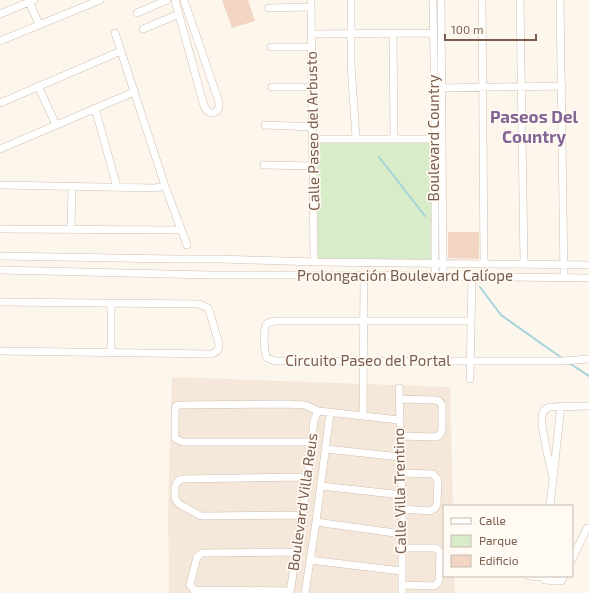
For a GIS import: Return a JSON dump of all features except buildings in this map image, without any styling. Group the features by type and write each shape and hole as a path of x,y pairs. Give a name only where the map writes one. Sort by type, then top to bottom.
{"street":[{"path":"0,41 84,3 100,0"},
{"path":"137,13 167,0"},
{"path":"175,0 204,106 207,111 212,113 216,112 219,108 219,102 184,0"},
{"path":"351,0 351,64 356,138"},
{"name":"Boulevard Country","path":"433,0 433,33 438,88 443,276"},
{"name":"Boulevard Country","path":"435,276 435,139 441,0"},
{"path":"482,0 484,263"},
{"path":"520,0 524,264"},
{"path":"560,0 564,278"},
{"path":"0,14 31,1 40,24"},
{"path":"269,8 311,4"},
{"name":"Calle Paseo del Arbusto","path":"311,4 314,139 314,262"},
{"path":"143,28 179,14"},
{"path":"115,33 165,186 187,245"},
{"path":"312,34 433,33"},
{"path":"393,34 394,138"},
{"path":"271,47 312,47"},
{"path":"0,103 121,51"},
{"path":"38,86 56,125"},
{"path":"272,86 313,87"},
{"path":"438,88 562,86"},
{"path":"0,149 134,92"},
{"path":"95,108 117,187"},
{"path":"265,125 313,127"},
{"path":"314,139 435,139"},
{"path":"264,165 313,166"},
{"path":"0,185 154,188 165,186"},
{"path":"71,230 72,186"},
{"path":"0,229 181,230"},
{"name":"Prolongación Boulevard Calíope","path":"0,256 174,260 221,259 314,262 443,262 589,265"},
{"path":"280,261 280,275"},
{"name":"Prolongación Boulevard Calíope","path":"0,270 210,275 364,275 589,278"},
{"path":"363,416 364,275"},
{"path":"470,379 472,277"},
{"path":"0,302 199,304 208,308 219,344 219,349 212,354 0,351"},
{"path":"111,353 112,304"},
{"name":"Circuito Paseo del Portal","path":"471,321 275,321 266,325 265,354 270,361 587,360"},
{"name":"Calle Villa Trentino","path":"399,388 402,495 402,593"},
{"path":"399,399 435,400 439,401 442,405 442,430 439,436 400,436"},
{"path":"312,442 182,442 175,438 175,410 176,406 180,404 285,404 305,405 318,411 330,413 399,420"},
{"path":"553,478 542,422 542,415 546,408 561,406 589,406"},
{"path":"550,505 561,406"},
{"name":"Boulevard Villa Reus","path":"290,592 308,477 314,420 318,411"},
{"name":"Boulevard Villa Reus","path":"305,593 330,413"},
{"path":"326,449 400,457"},
{"path":"401,473 432,474 438,480 437,504 435,508 430,511 402,510"},
{"path":"302,515 201,516 179,504 175,497 175,488 178,480 182,479 308,477"},
{"path":"321,486 402,495"},
{"path":"316,522 402,534"},
{"path":"573,557 587,528 589,528"},
{"path":"402,548 436,548 440,552 439,580 436,585 402,585"},
{"path":"290,592 194,590 190,585 197,557 202,553 296,552"},
{"path":"310,560 402,571"},
{"path":"543,577 546,580 557,582 561,581 563,577"}],"shaded area":[{"path":"172,377 450,387 453,505 443,505 443,577 454,577 455,593 169,593 168,507"}],"green space":[{"path":"317,142 433,142 433,260 318,259"}],"waterway":[{"path":"379,157 425,216"},
{"path":"480,287 501,315 562,358"},
{"path":"569,363 589,376"}],"district":[{"name":"Paseos Del Country","path":"534,127"}]}
